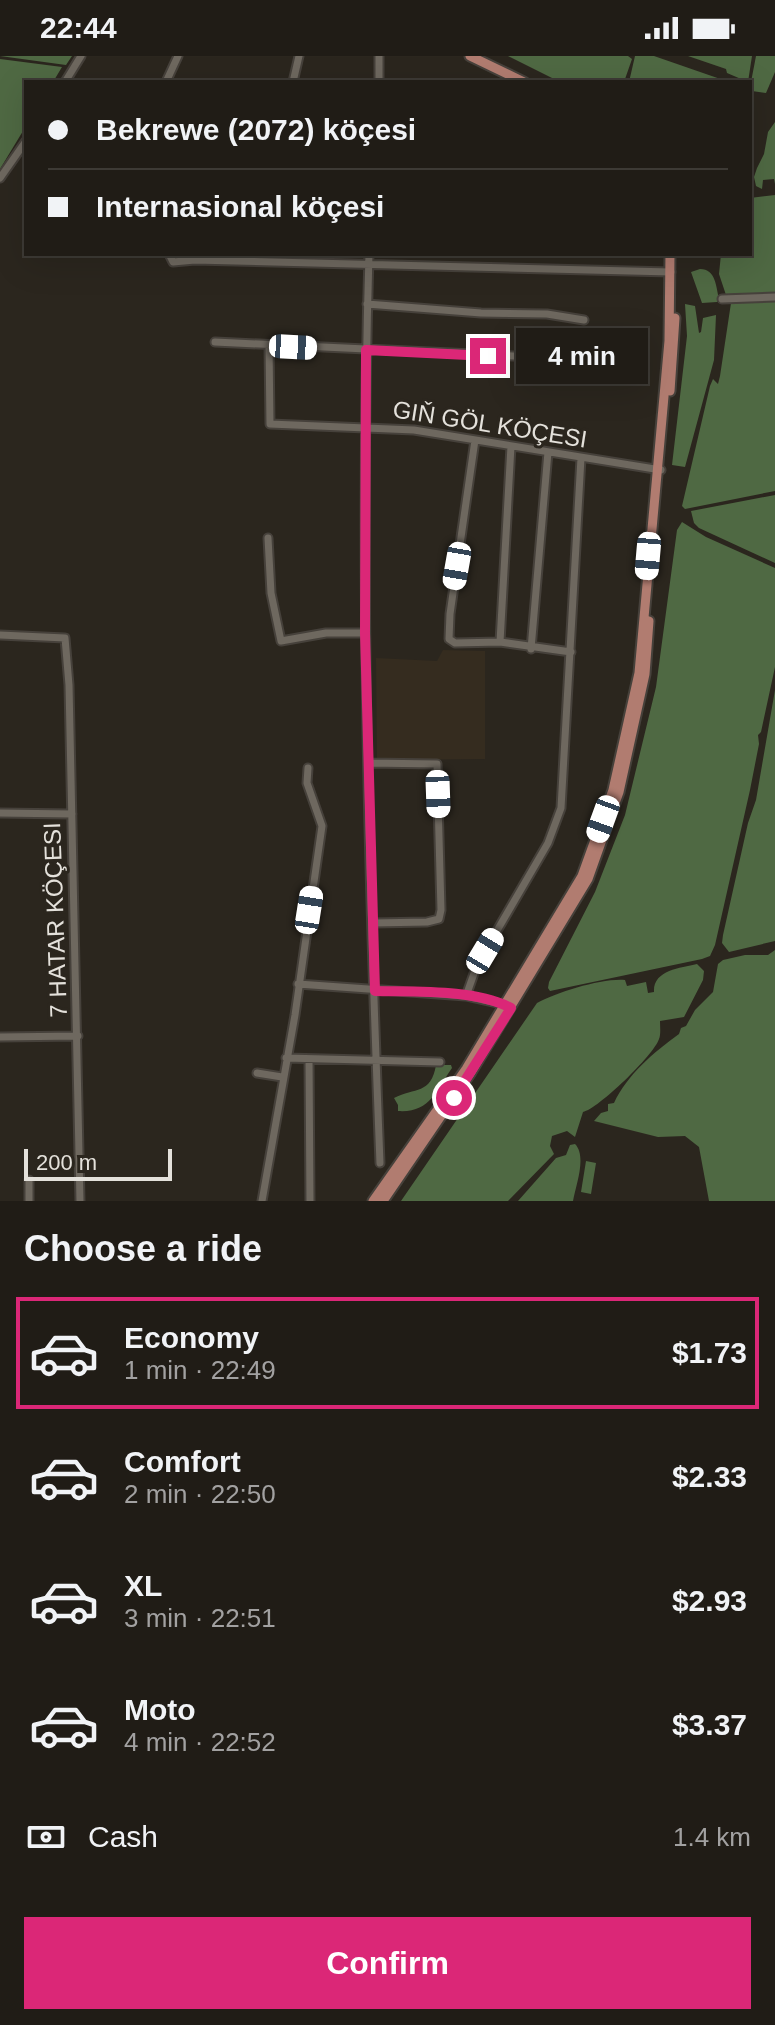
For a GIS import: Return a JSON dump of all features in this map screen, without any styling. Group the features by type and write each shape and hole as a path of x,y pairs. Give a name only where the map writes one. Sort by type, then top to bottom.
{"main road":[{"path":"470,56 520,80"},
{"path":"484,56 531,80"},
{"path":"373,1201 466,1069 588,879 619,792 645,674 673,256"},
{"path":"658,470 675,342 673,256"},
{"path":"383,1201 471,1072 508,1006"}],"street":[{"path":"66,80 81,56"},
{"path":"167,80 178,56"},
{"path":"293,80 299,56"},
{"path":"379,56 379,80"},
{"path":"0,178 24,144"},
{"path":"171,256 176,263 195,260 369,258 671,272"},
{"path":"369,258 365,633 380,1163"},
{"path":"722,299 775,297"},
{"path":"367,304 481,313 547,314 584,320"},
{"path":"215,342 579,359"},
{"name":"GIŇ GÖL KÖÇESI","path":"269,345 270,424 414,430 658,470"},
{"path":"475,440 448,626 450,641 500,642 531,649 571,652"},
{"path":"500,642 511,446"},
{"path":"531,649 548,452"},
{"path":"466,996 477,965 548,843 558,818 564,779 581,458"},
{"path":"268,538 271,593 281,641 326,633 365,633"},
{"name":"7 HATAR KÖÇESI","path":"0,635 65,638 69,685 80,1201"},
{"path":"369,763 437,764 439,919 373,923"},
{"path":"262,1201 322,826 307,783 308,768"},
{"path":"0,813 72,814"},
{"path":"298,984 466,996 508,1006"},
{"path":"0,1037 78,1036"},
{"path":"286,1058 440,1062"},
{"path":"309,1059 310,1201"},
{"path":"257,1073 282,1077"},
{"path":"29,1180 29,1201"}],"shaded area":[{"path":"443,650 485,651 485,759 377,760 376,658 437,661"}],"green space":[{"path":"0,56 72,56 66,65"},
{"path":"508,56 628,56 632,59 625,80 556,80"},
{"path":"635,56 654,56 723,80 629,80"},
{"path":"688,56 752,56 748,80 727,73 726,69"},
{"path":"756,56 775,56 775,72 766,93 752,91"},
{"path":"0,59 62,67 54,80 24,80 24,129 0,169"},
{"path":"775,122 775,184 774,179 763,180 762,189 756,186 754,177 764,154 768,132"},
{"path":"775,195 775,295 726,295 719,274 721,256 752,256 752,198"},
{"path":"700,269 712,275 719,299 717,302 702,303 691,272"},
{"path":"775,300 775,491 685,509 682,506 710,386 713,379 718,384 720,376 731,303"},
{"path":"685,304 695,306 699,333 703,318 716,315 714,360 685,467 672,465 687,336"},
{"path":"775,495 775,563 694,523 691,511"},
{"path":"682,522 706,537 775,568 775,667 715,945 710,956 702,959 550,991 549,982 595,892 625,815 656,687 677,530"},
{"path":"775,690 775,941 729,952 722,943 723,935 756,800"},
{"path":"775,950 775,1201 709,1201 699,1147 685,1136 658,1137 594,1121 601,1113 608,1111 608,1104 614,1103 634,1074 679,1034 695,1010 713,992 718,964 745,955 768,955"},
{"path":"697,964 704,971 703,980 684,1017 660,1021 659,1039 647,1057 612,1092 583,1112 575,1137 567,1131 552,1136 550,1146 554,1154 508,1201 401,1201 537,1003 556,994 604,981 625,980 627,986 646,982 648,993 654,992 658,979 663,975"},
{"path":"436,1065 451,1065 452,1068 436,1093 425,1105 398,1111 394,1098 426,1086 434,1075"},
{"path":"575,1144 580,1163 573,1201 518,1201 556,1158 566,1155 570,1145"},
{"path":"586,1161 596,1163 591,1194 581,1192"}],"route":[{"path":"454,1098 511,1008 466,996 375,991 365,633 366,350 488,356"}]}
